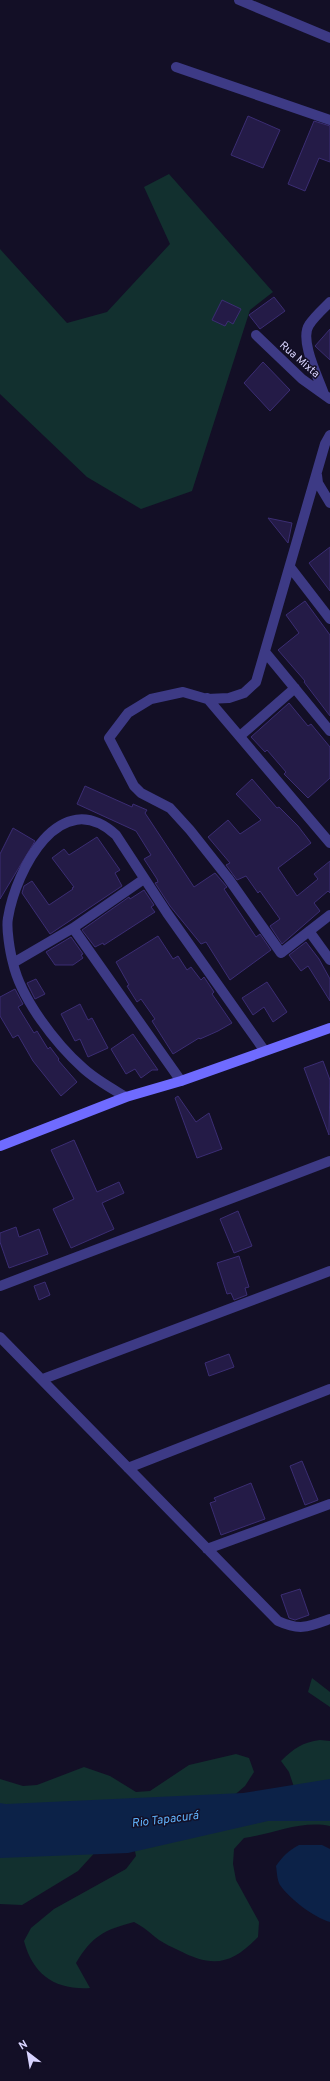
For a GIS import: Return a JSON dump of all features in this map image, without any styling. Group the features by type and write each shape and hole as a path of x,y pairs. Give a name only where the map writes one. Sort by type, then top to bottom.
{"main road":[{"path":"0,1146 126,1097 181,1081 264,1050 330,1028"}],"street":[{"path":"239,0 330,38"},
{"path":"176,67 330,120"},
{"path":"327,397 308,349 306,331 309,325 330,302"},
{"name":"Rua Mixta","path":"256,335 302,379 327,397"},
{"path":"330,435 325,444 256,682 244,693 228,698 207,698 183,692 151,699 128,713 109,738 134,786 141,793 170,808 190,830 228,878 281,953 330,915"},
{"path":"317,474 318,483 330,503"},
{"path":"290,566 330,619"},
{"path":"265,652 330,731"},
{"path":"240,736 295,688"},
{"path":"207,698 330,843"},
{"path":"126,1097 102,1084 68,1054 32,1006 18,980 12,963 8,919 22,873 39,844 61,824 80,819 94,820 116,834 144,879 264,1050"},
{"path":"12,963 74,928 144,879"},
{"path":"74,928 181,1081"},
{"path":"309,932 330,960"},
{"path":"0,1286 330,1161"},
{"path":"43,1379 330,1271"},
{"path":"0,1337 43,1379 278,1621 291,1626 306,1628 330,1619"},
{"path":"128,1468 330,1390"},
{"path":"207,1549 330,1504"}],"green space":[{"path":"169,174 273,292 250,310 192,491 141,509 87,477 0,394 0,249 67,323 107,312 170,244 144,187"},
{"path":"312,1678 330,1692 330,1707 308,1692"},
{"path":"320,1740 330,1741 330,1826 298,1826 244,1838 234,1849 233,1864 236,1880 259,1922 258,1937 239,1953 221,1961 201,1960 164,1943 134,1922 107,1931 100,1935 93,1940 76,1963 90,1988 77,1988 56,1983 47,1978 33,1963 24,1941 31,1928 54,1909 126,1869 136,1856 133,1842 99,1848 78,1871 22,1905 0,1904 0,1779 23,1786 37,1785 84,1767 110,1776 136,1792 150,1791 189,1765 236,1754 249,1758 254,1772 245,1786 231,1798 294,1787 289,1772 281,1761 290,1753 308,1742"}],"water":[{"name":"Rio Tapacurá","path":"330,1779 330,1821 268,1821 128,1853 0,1858 0,1803 6,1804 243,1793"},
{"path":"299,1845 322,1845 330,1849 330,1922 323,1920 302,1907 284,1890 279,1883 276,1866 286,1854"}],"building":[{"path":"248,116 280,130 263,168 231,155"},
{"path":"314,121 330,126 330,162 319,158 305,191 288,184"},
{"path":"274,297 285,311 260,329 249,315"},
{"path":"222,300 241,309 233,324 228,321 225,326 212,320"},
{"path":"330,329 330,360 315,346"},
{"path":"263,362 290,390 270,411 244,383"},
{"path":"268,518 292,523 288,543"},
{"path":"330,547 330,591 309,563"},
{"path":"305,601 330,635 330,716 304,682 305,681 278,650 299,633 286,615"},
{"path":"289,703 308,726 311,724 330,747 330,778 308,798 284,774 286,772 267,750 265,752 251,737"},
{"path":"252,779 277,808 279,807 298,826 311,843 278,868 297,896 318,879 314,874 330,861 330,893 328,891 314,903 320,911 282,944 270,926 280,919 260,891 258,893 246,876 237,880 226,865 230,863 208,837 228,820 240,834 261,820 236,794"},
{"path":"85,786 132,807 133,804 147,810 145,813 194,887 215,873 227,887 224,889 256,937 260,934 271,950 230,980 206,942 201,944 170,906 155,883 158,882 157,879 144,859 151,855 136,831 77,804"},
{"path":"13,828 35,841 0,899 0,854"},
{"path":"97,837 120,870 115,873 122,886 50,934 22,893 24,886 32,881 49,905 73,889 72,888 74,887 52,858 64,849 69,855"},
{"path":"144,890 154,905 151,907 155,912 104,945 103,943 95,947 82,930 129,897 130,899"},
{"path":"158,936 173,959 178,956 187,970 191,967 201,980 204,977 214,992 212,994 232,1023 218,1031 200,1039 199,1038 173,1054 152,1021 155,1019 141,999 137,1002 127,986 129,985 116,962"},
{"path":"71,937 83,954 81,955 83,958 73,965 55,965 46,952"},
{"path":"306,942 319,959 330,979 330,1001 308,966 301,971 289,955"},
{"path":"36,979 45,994 35,999 27,983"},
{"path":"267,982 287,1012 273,1022 264,1007 253,1015 242,998"},
{"path":"15,989 23,1004 18,1007 34,1033 37,1031 48,1049 50,1047 59,1059 58,1060 77,1082 61,1096 33,1061 18,1035 13,1038 0,1016 0,997"},
{"path":"80,1004 88,1020 92,1018 108,1048 88,1057 80,1039 75,1041 61,1014"},
{"path":"133,1034 158,1070 152,1070 141,1078 135,1069 126,1074 111,1049"},
{"path":"323,1061 330,1080 329,1135 304,1068"},
{"path":"178,1096 196,1122 209,1113 222,1149 197,1158 175,1098"},
{"path":"74,1140 97,1192 119,1182 124,1193 102,1203 114,1229 71,1248 53,1209 74,1199 51,1150"},
{"path":"238,1211 252,1246 234,1253 220,1219"},
{"path":"16,1227 19,1237 39,1229 48,1254 9,1268 0,1242 0,1233"},
{"path":"239,1256 249,1287 245,1288 247,1295 234,1300 231,1293 227,1294 217,1263"},
{"path":"45,1282 50,1295 39,1300 34,1286"},
{"path":"229,1354 234,1367 209,1376 205,1363"},
{"path":"302,1461 318,1500 305,1505 290,1466"},
{"path":"251,1483 265,1519 221,1535 210,1503 216,1501 214,1498"},
{"path":"300,1589 309,1615 295,1620 289,1618 281,1595"}]}
